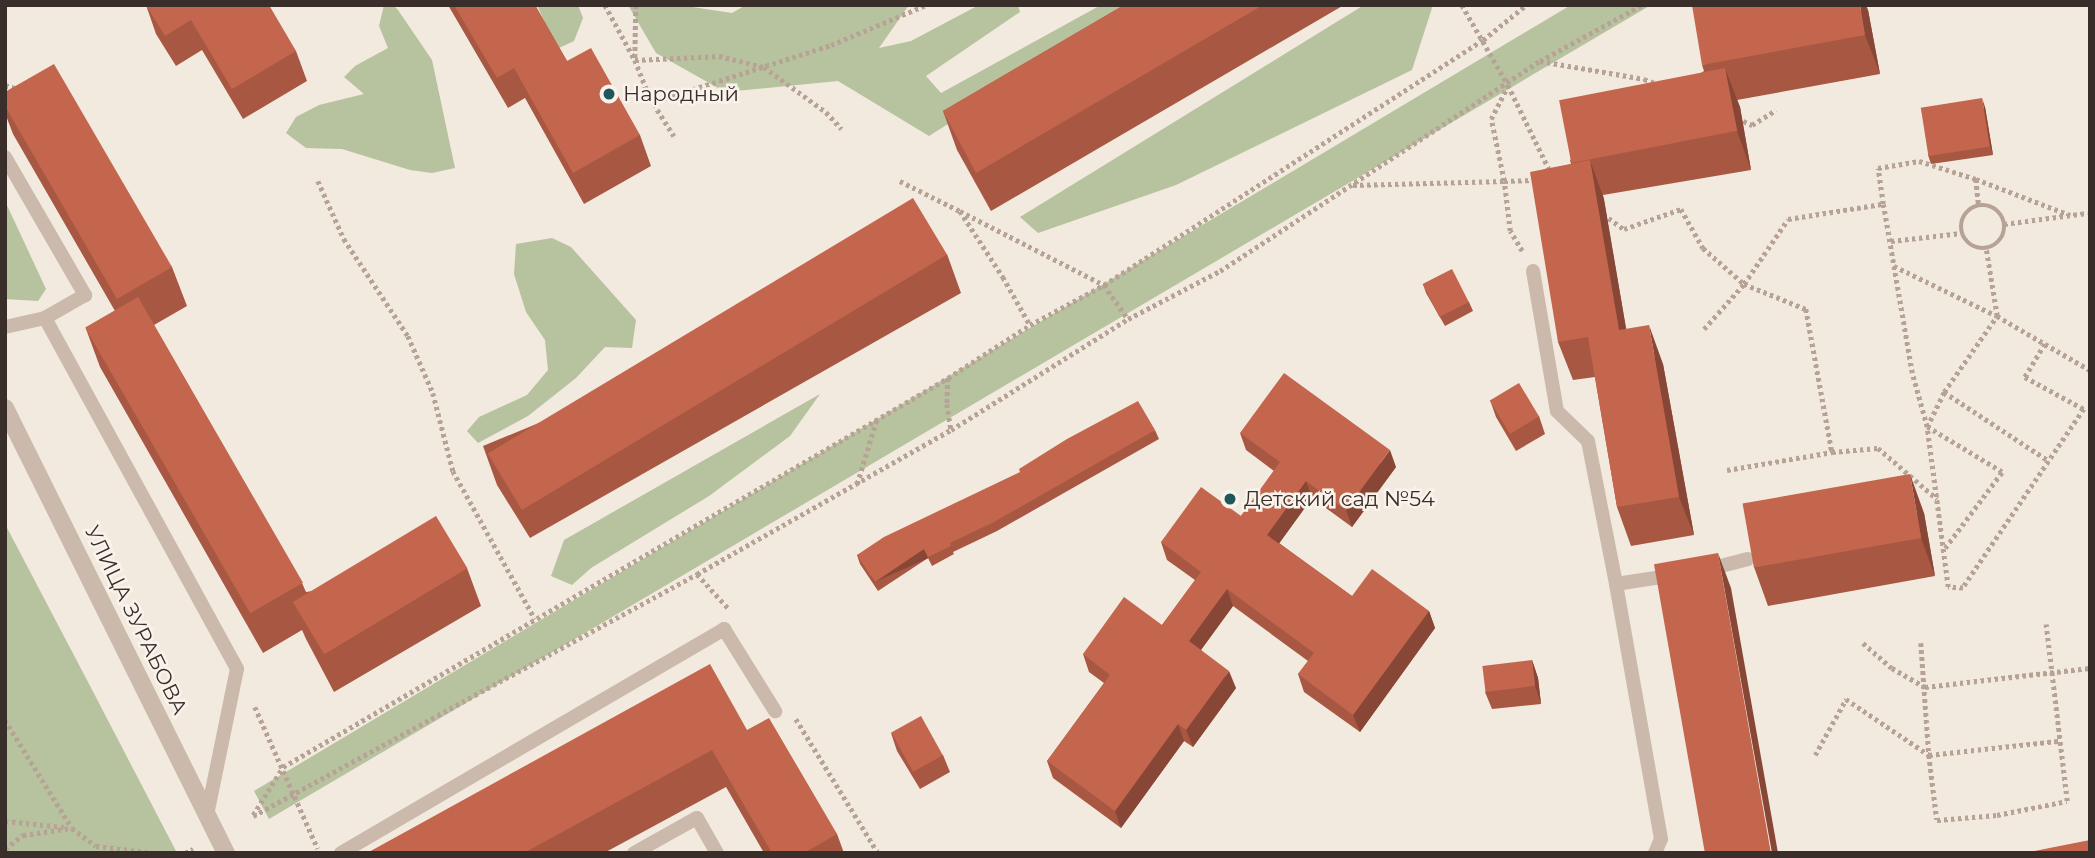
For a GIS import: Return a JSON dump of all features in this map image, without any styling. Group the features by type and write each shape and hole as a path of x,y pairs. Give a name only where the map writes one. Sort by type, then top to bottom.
{"street":[{"name":"УЛИЦА ЗУРАБОВА","path":"5,408 226,853"}],"lane":[{"path":"5,157 85,295 45,318 5,327"},
{"path":"1532,271 1556,411 1588,441 1661,839 1655,853"},
{"path":"45,318 237,669 207,815"},
{"path":"1616,584 1718,568 1748,559"},
{"path":"341,853 724,629 775,711"},
{"path":"634,853 697,818 717,853"}],"path":[{"path":"605,5 635,60 650,98 674,136"},
{"path":"635,60 636,5"},
{"path":"650,98 659,100 831,45 926,5"},
{"path":"1350,186 1555,179 1508,85 1462,5"},
{"path":"1526,5 1483,40 1104,285 1030,326 948,378 877,417 283,767 253,816 857,485 951,430 1128,319 1220,271 1508,85 1540,61 1642,5"},
{"path":"635,60 719,55 764,67 826,112 842,129"},
{"path":"1540,61 1644,79 1664,87"},
{"path":"5,85 19,90"},
{"path":"1508,85 1491,119 1504,181 1510,231 1532,271"},
{"path":"1730,115 1752,125 1776,110"},
{"path":"2045,344 2025,377 2084,409 1963,588 1948,587 1927,427 1912,373 1878,168 1919,161 1976,179 2070,215"},
{"path":"1976,179 1979,206"},
{"path":"318,181 344,239 408,336 433,393 453,471 535,620"},
{"path":"901,181 1104,285 1128,319"},
{"path":"1704,329 1744,284 1788,219 1883,204"},
{"path":"1979,206 1996,210 2004,224 2000,241 1986,249 1971,245 1962,233 1964,217 1979,206"},
{"path":"1594,208 1624,229 1681,209 1703,248 1744,284 1806,309 1832,452"},
{"path":"960,211 1003,277 1030,326"},
{"path":"2004,224 2087,213"},
{"path":"1891,241 1962,233"},
{"path":"1927,427 1944,391 1997,316 1986,249"},
{"path":"1894,266 1997,316 2090,370"},
{"path":"948,378 947,404 951,430"},
{"path":"1944,391 2049,461"},
{"path":"857,485 877,417"},
{"path":"1927,427 2002,472 1944,549"},
{"path":"1727,470 1832,452 1878,448 1938,500"},
{"path":"1921,643 1929,755 1937,820 1982,817 2067,801 2046,624"},
{"path":"1863,643 1892,668 1925,687 2090,668"},
{"path":"237,669 320,853"},
{"path":"1815,755 1846,699 1929,755 2058,741"},
{"path":"5,720 72,828 96,846 154,853"},
{"path":"5,821 72,828"},
{"path":"5,849 23,835 72,828"},
{"path":"185,853 193,849"}],"green space":[{"path":"384,5 393,5 398,10 432,60 455,168 432,173 410,170 342,149 306,148 286,133 296,117 319,105 364,94 344,77 355,66 388,48 379,26"},
{"path":"537,5 578,5 583,18 574,41 559,48 551,37"},
{"path":"628,5 679,5 732,13 746,5 909,5 879,48 911,41 979,5 1018,5 1020,12 926,76 941,93 1101,5 1137,5 929,136 838,81 725,92 656,53"},
{"path":"1364,5 1433,5 1412,70 1176,185 1038,233 1020,217"},
{"path":"1571,5 1651,5 269,819 254,791"},
{"path":"5,201 46,289 38,301 5,299"},
{"path":"552,238 571,247 636,320 632,348 605,347 576,378 528,416 478,443 467,431 479,417 527,395 548,370 545,340 526,312 514,274 516,244"},
{"path":"820,394 790,436 709,496 591,568 572,585 551,576 564,540"},
{"path":"5,524 88,682 177,853 5,853"}],"building":[{"path":"146,5 269,5 296,51 232,89 191,20 165,36"},
{"path":"454,5 535,5 567,61 591,48 640,135 573,173 514,68 497,78"},
{"path":"1124,5 1263,5 976,173 943,111"},
{"path":"1692,5 1860,5 1865,35 1702,65"},
{"path":"54,64 172,267 117,299 5,106 5,92"},
{"path":"1725,68 1737,131 1571,163 1559,100"},
{"path":"1982,98 1990,146 1928,156 1921,108"},
{"path":"1590,160 1619,330 1649,325 1679,497 1617,507 1588,337 1558,342 1530,172"},
{"path":"913,198 947,255 522,510 488,453"},
{"path":"1452,269 1469,302 1439,317 1423,284"},
{"path":"138,297 303,583 250,613 85,328"},
{"name":"Детский сад №54","path":"1284,373 1390,450 1346,510 1306,481 1267,535 1352,596 1372,569 1429,611 1353,715 1298,674 1314,653 1227,589 1189,641 1229,671 1186,730 1178,724 1115,811 1047,761 1110,675 1083,654 1124,597 1162,625 1201,572 1161,542 1201,487 1241,516 1280,462 1240,433"},
{"path":"1519,383 1539,416 1510,434 1490,401"},
{"path":"1138,401 1155,430 994,522 950,543 951,546 928,557 924,549 875,582 857,555 884,537 1020,472 1019,469 1067,439"},
{"path":"1910,474 1921,538 1754,568 1743,504"},
{"path":"436,516 467,568 324,654 293,602"},
{"path":"1718,553 1771,853 1705,853 1654,564"},
{"path":"1532,660 1535,686 1486,692 1482,666"},
{"path":"710,664 747,730 769,718 837,834 804,853 772,853 712,750 524,853 367,853"},
{"path":"921,716 943,755 913,772 891,732"},
{"path":"2090,840 2090,853 2025,853"}],"place":[{"name":"Народный","path":"609,94"},
{"name":"Детский сад №54","path":"1230,499"}]}
